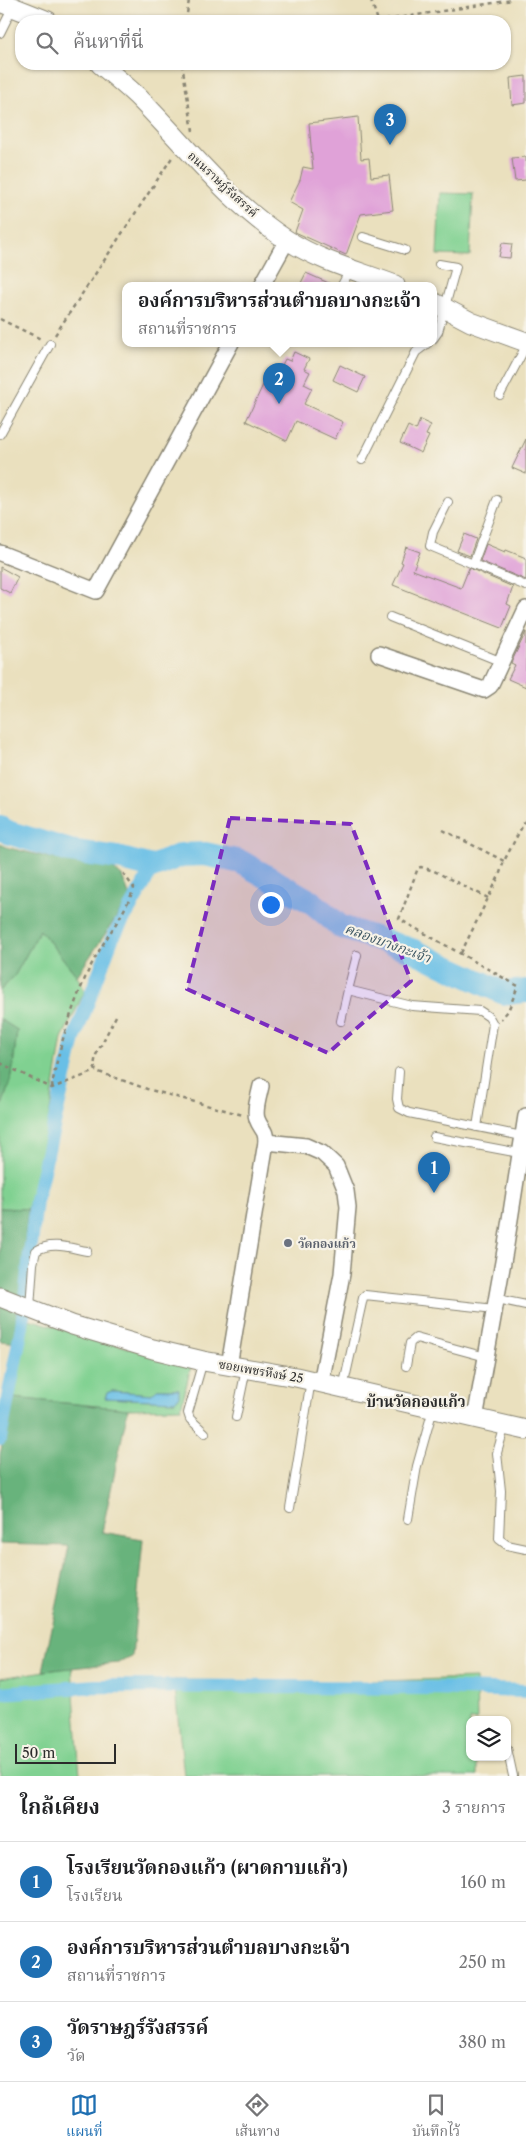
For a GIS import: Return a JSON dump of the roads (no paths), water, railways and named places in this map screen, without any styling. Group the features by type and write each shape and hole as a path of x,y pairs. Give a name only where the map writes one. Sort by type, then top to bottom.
{"street":[{"path":"6,4 33,15"},
{"name":"ถนนราษฎ์รังสรรค์","path":"107,70 136,96 180,144 243,206 287,240 333,264 346,278 374,282"},
{"path":"264,282 287,240"},
{"path":"439,306 471,322 526,342"},
{"path":"0,553 96,591 229,347"},
{"path":"380,654 484,690 490,686 526,609"},
{"path":"237,1368 266,1142 266,1133 257,1119 256,1110 261,1086"},
{"path":"475,1419 515,1194 519,1153 526,1116"},
{"path":"266,1142 306,1146 322,1153 336,1166 346,1191 348,1207 343,1264 316,1382"},
{"name":"ซอยเพชรหึงษ์ 25","path":"0,1298 109,1337 204,1361 316,1382 526,1430"}],"lane":[{"path":"0,33 6,4"},
{"path":"364,237 404,250"},
{"path":"437,333 439,306 456,267 439,264"},
{"path":"0,434 50,344"},
{"path":"500,395 526,346"},
{"path":"362,460 416,352 423,347"},
{"path":"473,564 497,500"},
{"path":"448,502 433,532 430,546 526,586"},
{"path":"390,617 502,662"},
{"path":"341,1021 357,955"},
{"path":"348,990 412,1006 480,1011 489,1018 492,1024 477,1128"},
{"path":"399,1072 397,1099 399,1108 409,1113 522,1136"},
{"path":"434,1137 519,1153"},
{"path":"30,1310 33,1264 36,1251 43,1246 57,1245 87,1251"},
{"path":"343,1388 362,1298 366,1295 526,1305"},
{"path":"406,1366 410,1343 416,1338 486,1357"},
{"path":"204,1361 188,1413 190,1419 205,1433"},
{"path":"236,1417 237,1368"},
{"path":"290,1508 316,1382"},
{"path":"408,1519 417,1466 433,1408"},
{"path":"505,1425 497,1453 501,1491 499,1539 507,1545 526,1550"},
{"path":"510,1761 513,1776"}],"water":[{"path":"157,1389 179,1389 179,1396 175,1401 105,1398 107,1393 112,1391 152,1394"}],"waterway":[{"name":"คลองบางกะเจ้า","path":"0,828 10,833 70,851 118,858 152,867 181,855 205,854 241,862 313,903 341,927 414,951 504,993 526,991"},
{"path":"0,1439 22,1326 36,1201 74,1039 112,939 152,867"},
{"path":"0,1693 97,1686 430,1688 526,1691"}],"place":[{"name":"วัดราษฎร์รังสรรค์","path":"390,145"},
{"name":"องค์การบริหารส่วนตำบลบางกะเจ้า","path":"279,404"},
{"name":"โรงเรียนวัดกองแก้ว (ผาดกาบแก้ว)","path":"434,1193"},
{"name":"วัดกองแก้ว","path":"288,1243"}],"district":[{"name":"บ้านวัดกองแก้ว","path":"416,1401"}]}
